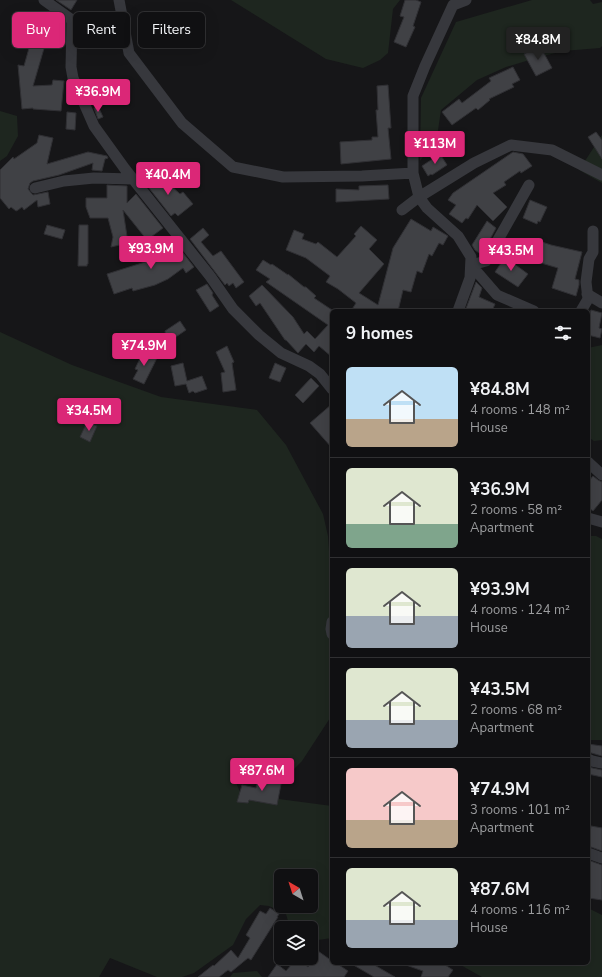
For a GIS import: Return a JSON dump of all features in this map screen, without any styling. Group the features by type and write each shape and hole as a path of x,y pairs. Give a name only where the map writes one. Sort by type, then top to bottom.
{"street":[{"path":"44,0 72,20 71,67 73,78 94,126 133,179 210,276 233,309 259,335 281,353 310,366 320,374 330,387"},
{"path":"119,0 129,53 182,123 233,167 283,177 362,176 413,173"},
{"path":"459,309 470,278 471,257 458,236 427,208 419,197 413,173 413,96 450,3 466,0"},
{"path":"402,210 419,197 474,163 511,145 552,150 602,176"},
{"path":"35,188 64,181 94,178 133,179"},
{"path":"471,265 486,261 529,186"},
{"path":"582,309 588,299 586,282 589,259 593,252 593,231"},
{"path":"471,265 497,295 529,309"},
{"path":"587,294 602,303"},
{"path":"590,464 602,476"},
{"path":"590,519 602,522"},
{"path":"590,760 602,763"},
{"path":"590,854 602,858"}],"shaded area":[{"path":"231,0 400,0 393,9 388,53 380,60 363,68 326,59"},
{"path":"532,0 590,0 593,4 602,2 602,46 600,48 563,51 536,58 506,67 477,80 441,110 437,137 420,161 421,98 456,22"},
{"path":"0,111 17,116 18,136 7,156 0,161"},
{"path":"602,135 602,183 579,170"},
{"path":"0,332 72,365 161,397 257,410 286,445 323,514 328,536 330,566 330,718 302,761 288,775 256,758 234,778 241,794 330,806 330,938 318,940 318,921 288,921 286,914 284,913 318,913 318,869 274,869 274,908 260,905 246,919 233,945 194,973 182,977 157,977 110,958 99,977 0,977"},
{"path":"602,345 602,440 594,441 590,438 590,348"},
{"path":"590,536 596,536 602,539 602,740 590,740"},
{"path":"590,909 602,915 602,977 482,977 461,965 590,965"},
{"path":"257,971 262,977 230,977 233,973"}],"building":[{"path":"56,0 77,0 71,10"},
{"path":"405,0 416,0 421,2 413,26 415,27 406,47 394,42 404,17 400,16"},
{"path":"540,46 552,68 536,76 524,54"},
{"path":"29,48 44,48 33,86 52,85 53,80 64,81 61,111 33,108 22,109 18,65 24,66"},
{"path":"513,67 520,80 512,84 514,87 489,99 490,100 478,110 476,108 452,125 442,112 459,99 462,103 491,81 489,78"},
{"path":"388,85 391,128 388,128 391,159 341,164 340,142 372,140 372,137 378,137 376,110 378,110 377,86"},
{"path":"98,106 103,117 98,119 94,108"},
{"path":"67,112 76,113 75,130 66,129"},
{"path":"596,132 602,140 602,159 588,137"},
{"path":"39,135 53,138 47,164 88,152 107,156 108,158 105,159 102,171 92,170 93,163 30,183 28,189 33,195 48,192 50,204 38,207 37,200 24,210 22,207 16,211 11,207 9,209 0,198 0,170 13,157 14,159 37,143"},
{"path":"513,152 523,154 532,166 521,173 520,171 504,182 506,185 493,193 507,207 493,221 477,205 468,219 466,218 462,223 449,214 456,205 448,200 453,193"},
{"path":"440,154 447,165 428,176 422,166"},
{"path":"156,172 180,194 183,192 193,204 178,216 175,213 171,216 145,183"},
{"path":"107,185 127,186 127,203 136,194 163,228 147,240 123,210 128,243 111,247 113,237 108,218 90,218 86,207 86,198 107,198"},
{"path":"388,185 389,199 336,202 336,189 359,190 359,186"},
{"path":"530,200 547,207 540,222 538,221 537,224 523,218"},
{"path":"411,219 431,231 433,227 448,236 443,245 439,243 432,256 429,254 422,273 417,271 411,292 403,290 398,309 352,309 356,303 326,282 330,276 306,258 286,250 294,230 304,234 302,239 316,244 318,242 337,257 356,236 354,234 361,226 377,240 369,249 384,264 359,293 378,305 393,248"},
{"path":"487,221 496,228 489,241 488,240 479,253 472,245"},
{"path":"47,225 65,230 62,239 44,234"},
{"path":"79,225 88,225 87,266 78,266"},
{"path":"203,228 209,235 201,242 213,256 221,251 244,282 236,288 233,283 229,286 227,283 225,285 190,239"},
{"path":"173,240 194,267 186,273 183,268 168,279 155,285 133,291 132,288 114,294 107,274 145,262 144,259"},
{"path":"536,240 582,252 575,279 579,280 576,296 552,288 558,268 531,260"},
{"path":"505,257 528,274 518,287 495,272"},
{"path":"263,260 271,265 272,264 306,287 316,296 314,298 330,309 330,355 319,346 314,352 306,344 298,353 285,340 260,303 256,306 249,296 262,285 293,317 304,334 307,331 315,339 328,325 266,282 270,279 256,270"},
{"path":"476,282 482,288 479,297 495,304 493,309 466,309"},
{"path":"207,284 219,306 210,312 196,290"},
{"path":"591,310 602,313 599,328 602,329 600,338 590,336"},
{"path":"180,321 186,330 167,343 165,331"},
{"path":"227,346 234,362 232,363 236,390 223,392 221,373 225,372 216,352"},
{"path":"143,352 157,358 144,384 133,379 138,370 135,369"},
{"path":"183,363 187,381 202,376 207,389 195,393 193,391 189,393 186,384 175,386 171,366"},
{"path":"275,363 286,368 280,382 269,378"},
{"path":"311,378 319,386 303,403 295,395"},
{"path":"330,406 330,446 310,423"},
{"path":"87,422 97,426 90,442 80,437"},
{"path":"593,476 602,482 602,500 593,511 590,509 590,480"},
{"path":"590,744 602,746 602,756 590,753"},
{"path":"590,767 602,770 602,777 590,774"},
{"path":"258,777 282,779 277,805 249,800 248,803 237,802 242,785 256,788"},
{"path":"591,826 602,828 602,851 590,847"},
{"path":"590,861 602,865 602,900 590,898"},
{"path":"270,908 274,911 274,913 279,914 251,960 248,958 231,972 228,970 219,977 198,977 213,965 214,966 231,950 238,958 250,938 246,935 260,911 266,914"},
{"path":"318,951 330,960 330,965 339,965 348,971 344,977 268,977 276,965 286,971 291,965 306,965 308,967 309,965 318,965"},
{"path":"353,965 374,965 395,977 374,977"},
{"path":"406,965 445,965 453,970 448,977 421,977 423,971"}]}
